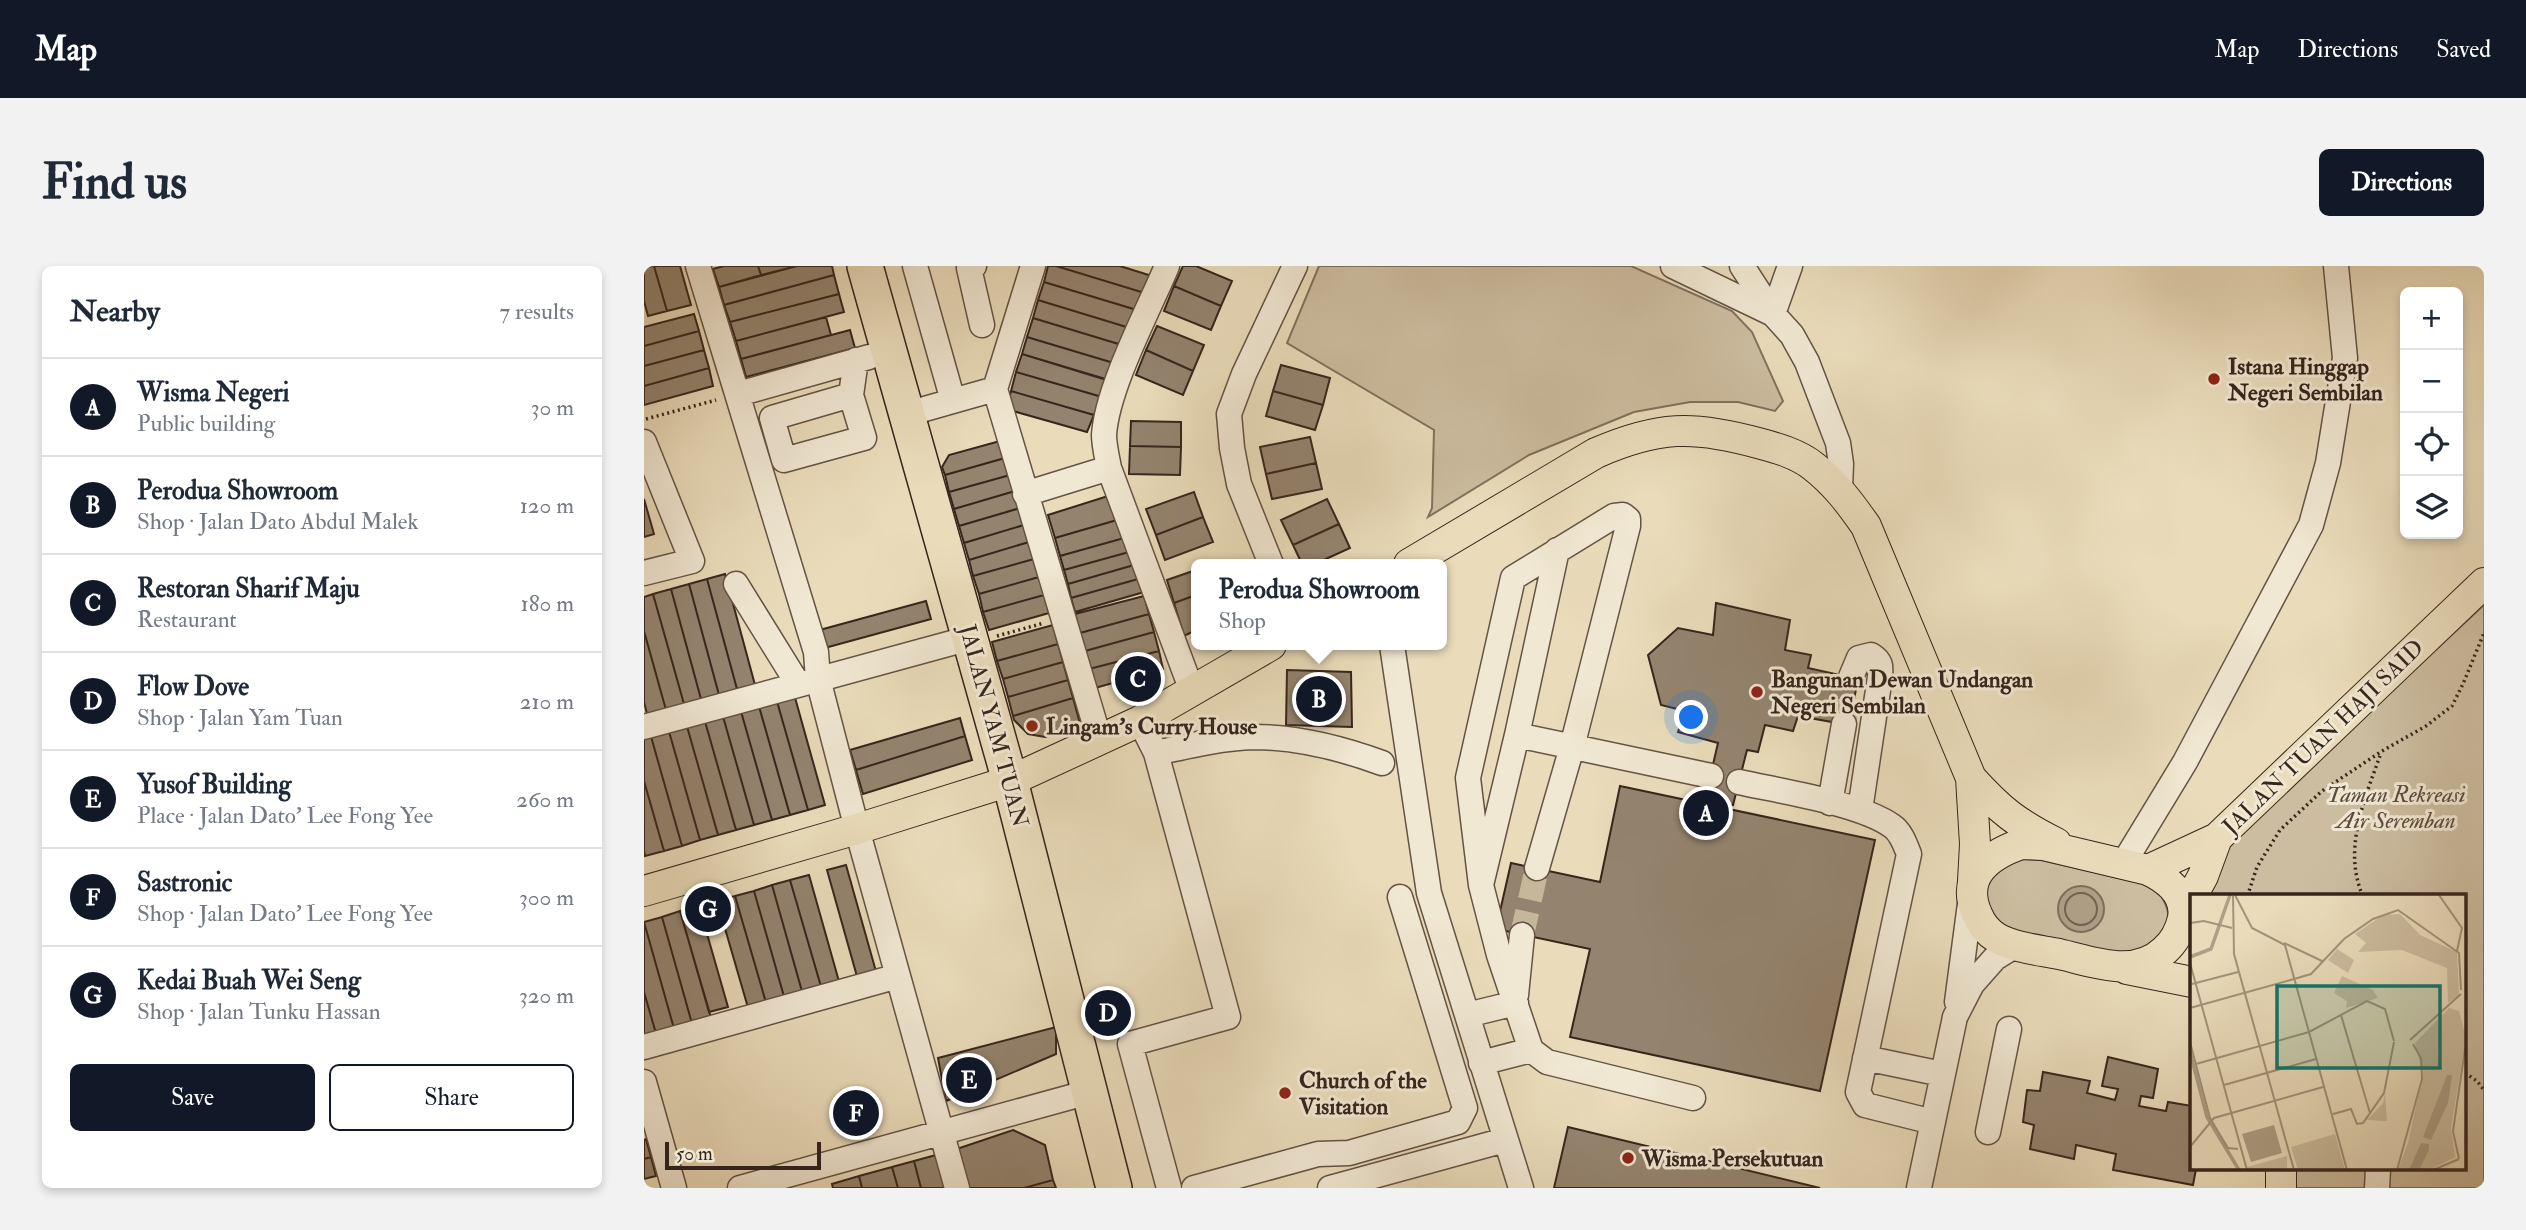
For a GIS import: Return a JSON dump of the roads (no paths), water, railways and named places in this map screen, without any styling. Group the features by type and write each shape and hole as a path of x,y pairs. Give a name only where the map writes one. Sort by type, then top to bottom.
{"highway":[{"name":"JALAN YAM TUAN","path":"865,266 1010,781 1114,1188"}],"main road":[{"path":"1417,559 1596,453 1628,439 1666,431 1701,430 1779,448 1811,463 1840,489 1866,526 1971,778 1974,824 1972,888 1983,927 1996,938 2016,945 2190,982"},
{"name":"JALAN TUAN HAJI SAID","path":"2136,867 2217,838 2484,583"},
{"path":"644,891 1010,781 1140,721 1262,650"},
{"path":"1971,778 1998,808 2023,826 2075,853"},
{"path":"2195,894 2217,838"},
{"path":"1972,888 1984,865 2000,851 2021,844 2043,845 2136,867 2162,876 2174,887 2188,911 2172,944 2156,959 2143,965 2124,968"},
{"path":"2281,1170 2281,1188"}],"street":[{"path":"698,266 816,652 808,682"},
{"path":"915,266 953,401"},
{"path":"974,266 969,268 982,325"},
{"path":"1033,266 995,389 1100,741"},
{"path":"1167,266 1109,407 1104,436 1109,468 1192,691"},
{"path":"1269,559 1239,484 1229,414 1244,374 1295,266"},
{"path":"1673,266 1773,314"},
{"path":"1742,266 1773,314 1792,335 1807,362 1838,443 1840,489"},
{"path":"1773,314 1790,266"},
{"path":"2136,867 2185,762 2311,525 2328,463 2345,358 2336,266"},
{"path":"738,394 889,351"},
{"path":"851,395 856,360"},
{"path":"907,414 995,389"},
{"path":"644,442 692,561 644,573"},
{"path":"1025,494 1109,468"},
{"path":"1537,868 1573,747 1628,519 1623,515 1614,516 1513,578 1468,778 1469,798 1481,885 1492,931 1531,1050 1547,1062 1693,1098"},
{"path":"1481,885 1517,735 1556,550"},
{"path":"736,584 808,682 857,829 957,1188"},
{"path":"644,727 970,640"},
{"path":"1393,650 1429,893 1521,1188"},
{"path":"1851,677 1859,658 1871,654 1881,666 1860,810"},
{"path":"1140,721 1156,753 1228,1017 1130,1044 1169,1188"},
{"path":"1830,803 1844,724"},
{"path":"1517,735 1711,776"},
{"path":"1156,753 1210,741 1254,737 1344,749 1382,763"},
{"path":"1739,782 1860,810 1893,826 1902,837 1909,854 1858,1092 1865,1105 1933,1122"},
{"path":"1919,1188 1955,1017 1972,888"},
{"path":"1194,1188 1237,1182 1318,1154 1349,1153 1458,1122 1465,1108 1401,897"},
{"path":"1516,1003 1522,935"},
{"path":"1955,1017 1972,984 1995,958 2016,945"},
{"path":"644,1047 898,976"},
{"path":"1466,1015 1516,1003"},
{"path":"1988,1132 2009,1029"},
{"path":"1481,1063 1531,1050"},
{"path":"1865,1058 1942,1074"},
{"path":"644,1082 674,1188"},
{"path":"740,1188 1089,1092"},
{"path":"1330,1188 1368,1180 1417,1177 1505,1140"},
{"path":"1368,1180 1374,1146"},
{"path":"2377,1188 2378,1170"}],"water":[{"path":"2081,886 2097,893 2104,909 2097,925 2081,932 2065,925 2058,909 2065,893"}],"tunnel":[{"path":"1844,724 1851,677"},
{"path":"1522,935 1537,868"}],"place":[{"name":"Istana Hinggap Negeri Sembilan","path":"2214,379"},
{"name":"Restoran Sharif Maju","path":"1138,679"},
{"name":"Bangunan Dewan Undangan Negeri Sembilan","path":"1757,692"},
{"name":"Perodua Showroom","path":"1319,699"},
{"name":"Lingam's Curry House","path":"1032,726"},
{"name":"Wisma Negeri","path":"1706,813"},
{"name":"Kedai Buah Wei Seng","path":"708,909"},
{"name":"Flow Dove","path":"1108,1013"},
{"name":"Yusof Building","path":"969,1080"},
{"name":"Church of the Visitation","path":"1285,1093"},
{"name":"Sastronic","path":"856,1113"},
{"name":"Wisma Persekutuan","path":"1628,1158"}],"park label":[{"name":"Taman Rekreasi Air Seremban","path":"2396,807"}]}
